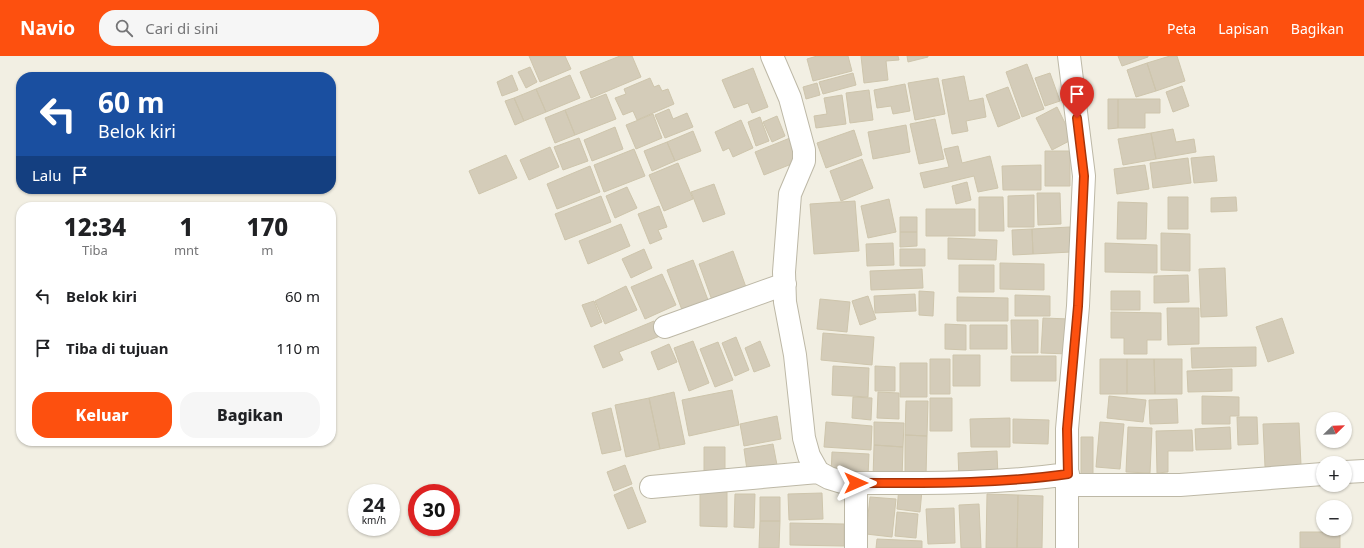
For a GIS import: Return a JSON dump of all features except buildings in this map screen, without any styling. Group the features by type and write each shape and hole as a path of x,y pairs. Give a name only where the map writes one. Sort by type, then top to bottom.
{"street":[{"path":"772,56 790,98 804,150 804,161 790,194 784,272 785,302 795,355 804,438 809,456 818,472 829,478 842,482 856,483 976,482 1035,479 1180,485 1316,475"},
{"path":"1067,548 1067,429 1078,306 1084,176 1069,56"},
{"path":"665,327 785,284"},
{"path":"1352,472 1364,471"},
{"path":"651,487 818,472"},
{"path":"856,483 856,548"}],"route":[{"path":"856,483 976,482 1035,479 1068,474 1067,429 1078,306 1084,176 1077,118"}]}
